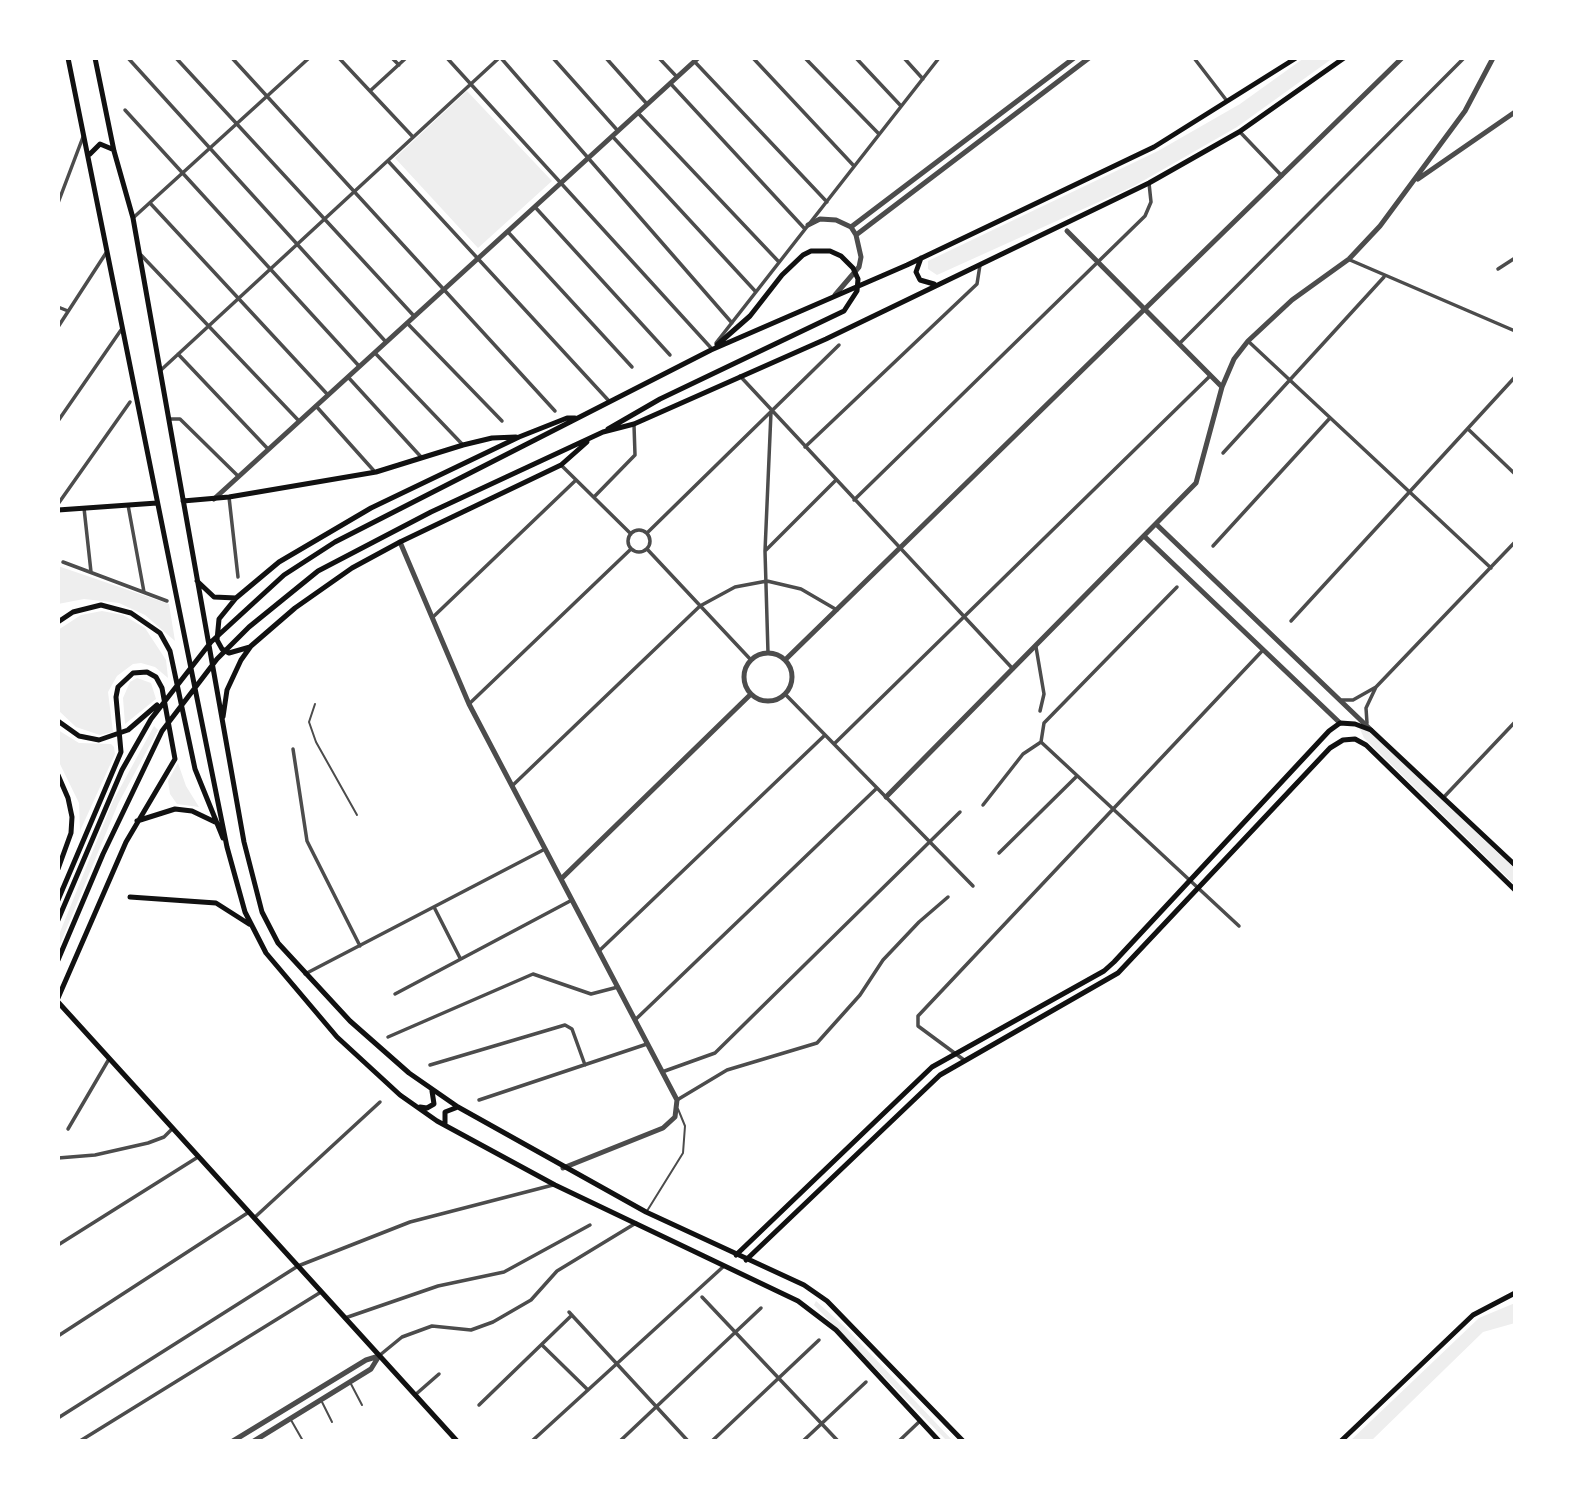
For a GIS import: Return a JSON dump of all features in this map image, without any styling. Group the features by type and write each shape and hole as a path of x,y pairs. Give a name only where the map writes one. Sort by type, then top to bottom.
{"main road":[{"path":"68,58 109,248 121,330 228,847 238,893 251,926 282,974 337,1037 417,1107 555,1185 814,1311 836,1330 939,1441"},
{"path":"94,58 114,151 133,218 170,419 204,631 244,842 262,912 278,943 350,1021 458,1107 646,1212 804,1285 827,1301 963,1441"},
{"path":"58,721 79,736 107,739 139,721 167,696 234,617 284,575 335,542 711,350 920,258 1100,174 1228,102 1296,58"},
{"path":"603,432 634,424 826,338 1149,183 1239,132 1344,58"},
{"path":"89,155 93,148 100,144 108,145 114,151"},
{"path":"58,960 144,764 162,731 217,659 248,627 296,587 344,556 431,512 592,438 660,399 844,311 857,291 858,279 853,268 846,259 830,251 811,251 803,255 782,275 750,316 711,350"},
{"path":"920,258 916,272 920,280 935,284"},
{"path":"578,418 567,418 519,437 319,536 279,562 222,613 216,626 222,649 237,653 251,646 319,590 400,542 561,465 592,438"},
{"path":"183,501 229,497 376,472 463,445 492,438 519,437"},
{"path":"58,510 157,503"},
{"path":"196,580 214,597 236,598"},
{"path":"58,622 86,607 119,608 152,625 170,651 186,734 215,822 228,847"},
{"path":"222,722 231,678 251,646"},
{"path":"58,900 117,763 121,740 116,697 122,679 143,671 156,677 162,688 173,739 173,766 136,821 58,1000 457,1441"},
{"path":"58,920 122,770 167,696"},
{"path":"736,1255 932,1067 1104,971 1329,731 1340,723 1369,728 1515,865"},
{"path":"746,1260 940,1075 1106,982 1331,748 1343,740 1355,739 1366,745 1515,890"},
{"path":"58,775 68,798 72,817 71,833 58,869"},
{"path":"136,821 175,809 192,811 215,822"},
{"path":"130,897 216,903 251,926"},
{"path":"932,1067 937,1067 940,1075"},
{"path":"417,1107 427,1108 434,1104 431,1088"},
{"path":"445,1125 445,1112 458,1107"},
{"path":"1341,1441 1473,1315 1515,1293"}],"street":[{"path":"128,58 386,342"},
{"path":"176,58 414,316"},
{"path":"232,58 555,411"},
{"path":"133,218 309,58"},
{"path":"339,58 413,137"},
{"path":"392,58 398,65"},
{"path":"370,91 406,58"},
{"path":"447,58 562,181 711,350 939,58"},
{"path":"160,371 500,58 732,323"},
{"path":"553,58 618,131"},
{"path":"606,58 647,104"},
{"path":"659,58 677,77"},
{"path":"753,58 854,166"},
{"path":"805,58 879,134"},
{"path":"856,58 901,106"},
{"path":"904,58 923,79"},
{"path":"851,227 1074,58"},
{"path":"856,235 1089,58"},
{"path":"1194,58 1228,102"},
{"path":"785,660 1402,58"},
{"path":"1178,345 1464,58"},
{"path":"886,797 1196,483 1222,387 1234,359 1248,341 1292,300 1349,259 1380,226 1465,111 1493,58"},
{"path":"214,499 696,60 827,202"},
{"path":"670,83 807,227"},
{"path":"1039,85 1045,92"},
{"path":"125,110 359,366"},
{"path":"1412,183 1515,112"},
{"path":"638,113 779,262"},
{"path":"58,203 85,132"},
{"path":"1239,132 1282,176"},
{"path":"612,136 757,292"},
{"path":"388,161 609,401"},
{"path":"854,500 1150,209 1149,183"},
{"path":"150,203 328,395"},
{"path":"535,207 670,355"},
{"path":"807,227 828,219 851,227 856,235 861,257 859,267 835,295"},
{"path":"1068,231 1143,310 1222,387"},
{"path":"507,232 632,367"},
{"path":"58,327 109,248"},
{"path":"139,253 299,421"},
{"path":"1498,269 1515,258"},
{"path":"1349,259 1515,331"},
{"path":"805,447 977,284 980,262"},
{"path":"1223,453 1384,276"},
{"path":"58,307 68,311"},
{"path":"407,323 502,421"},
{"path":"58,421 121,330"},
{"path":"1248,341 1491,568"},
{"path":"647,533 839,345"},
{"path":"375,352 463,445"},
{"path":"178,354 268,450"},
{"path":"739,375 1013,669"},
{"path":"834,744 1210,376"},
{"path":"348,377 422,459"},
{"path":"1291,621 1515,377"},
{"path":"58,504 130,401"},
{"path":"316,406 376,472"},
{"path":"768,653 765,551 771,410"},
{"path":"1213,546 1330,418"},
{"path":"170,419 180,419 238,477"},
{"path":"594,497 635,454 634,424"},
{"path":"1468,429 1515,474"},
{"path":"561,465 631,534"},
{"path":"431,618 576,480"},
{"path":"765,551 836,481"},
{"path":"229,497 237,577"},
{"path":"128,505 144,592"},
{"path":"84,508 91,573"},
{"path":"1156,524 1369,728"},
{"path":"639,531 647,533 650,541 647,549 639,552 631,549 628,542 631,534 639,531"},
{"path":"1144,536 1340,723"},
{"path":"400,542 469,704 677,1100 678,1108 670,1124 564,1168"},
{"path":"1340,700 1353,701 1376,687 1515,542"},
{"path":"469,704 631,549"},
{"path":"647,549 751,660"},
{"path":"63,562 167,601"},
{"path":"512,786 700,606 735,587 767,580 801,589 837,610"},
{"path":"984,805 1023,754 1041,742 1044,723 1177,587"},
{"path":"1036,647 1045,694 1040,711"},
{"path":"964,1060 918,1026 918,1016 1263,650"},
{"path":"768,653 785,660 792,681 785,694 764,701 751,694 744,673 751,660 768,653"},
{"path":"1369,728 1366,708 1376,687"},
{"path":"561,879 751,694"},
{"path":"785,694 972,886"},
{"path":"1443,798 1515,722"},
{"path":"599,951 825,735"},
{"path":"1041,742 1239,926"},
{"path":"293,749 307,841 360,946"},
{"path":"999,853 1077,776"},
{"path":"635,1020 877,788"},
{"path":"662,1072 715,1053 960,812"},
{"path":"305,974 545,849"},
{"path":"677,1100 726,1070 817,1043 860,995 883,960 919,922 948,897"},
{"path":"395,994 572,900"},
{"path":"434,907 460,958"},
{"path":"388,1037 533,974 591,994 618,987"},
{"path":"430,1065 565,1025 572,1029 585,1065"},
{"path":"479,1100 648,1044"},
{"path":"68,1129 109,1059"},
{"path":"254,1218 380,1102"},
{"path":"58,1158 95,1155 148,1143 164,1137 173,1129"},
{"path":"58,1245 198,1157"},
{"path":"58,1418 298,1266 410,1222 555,1185"},
{"path":"58,1336 249,1212"},
{"path":"254,1441 265,1438 371,1369 379,1356 402,1337 432,1326 471,1331 493,1322 531,1300 557,1271 636,1223"},
{"path":"345,1318 438,1286 504,1272 590,1225"},
{"path":"532,1441 723,1266"},
{"path":"80,1441 321,1292"},
{"path":"702,1297 838,1441"},
{"path":"620,1441 761,1308"},
{"path":"479,1405 571,1314 688,1441"},
{"path":"712,1441 819,1340"},
{"path":"542,1345 588,1390"},
{"path":"233,1441 366,1360 379,1356"},
{"path":"415,1395 439,1374"},
{"path":"803,1441 866,1382"},
{"path":"899,1441 920,1421"},
{"path":"445,1441 452,1436"},
{"path":"694,1441 704,1441"}],"lane":[{"path":"315,704 309,722 316,742 357,815"},
{"path":"646,1212 683,1153 685,1126 678,1108"},
{"path":"350,1383 362,1405"},
{"path":"321,1401 332,1422"},
{"path":"291,1419 303,1441"}],"shaded area":[{"path":"1304,58 1333,58 1237,127 1134,186 937,275 928,269 928,261 1158,151 1240,104"},
{"path":"467,91 552,181 478,248 395,158"},
{"path":"58,566 169,604 175,641 145,615 119,603 84,599 58,604"},
{"path":"102,611 123,615 145,628 166,660 168,678 155,667 141,663 133,664 117,676 108,692 113,732 100,735 76,727 58,710 58,630 81,615"},
{"path":"137,678 151,683 156,699 125,724 123,698 130,682"},
{"path":"154,726 158,730 118,804 58,949 58,937 113,801"},
{"path":"1359,727 1370,732 1515,869 1515,885 1364,738"},
{"path":"58,730 79,743 111,744 114,747 115,754 80,831 79,803 58,760"},
{"path":"178,763 186,786 199,807 177,804 170,794 168,781"},
{"path":"816,1301 846,1328 953,1441 947,1441 814,1305"},
{"path":"1515,1303 1515,1323 1483,1332 1371,1441 1350,1441 1479,1318"}]}
